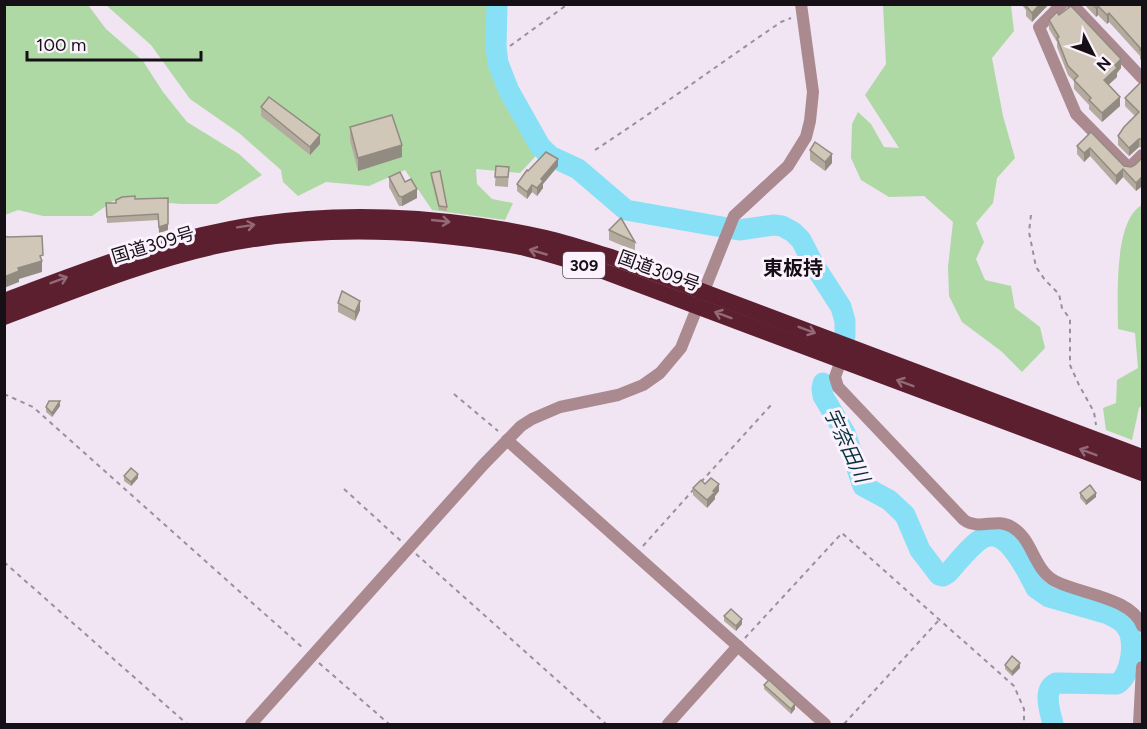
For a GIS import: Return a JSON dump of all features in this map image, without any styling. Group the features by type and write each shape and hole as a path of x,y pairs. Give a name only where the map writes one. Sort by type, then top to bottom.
{"highway":[{"name":"国道309号","path":"4,301 110,261 188,238 273,222 325,218 419,219 455,222 547,238 611,257 701,298 844,352 1143,473"},
{"name":"国道309号","path":"4,317 133,269 216,246 285,236 360,232 416,233 513,245 701,298"},
{"name":"国道309号","path":"844,352 1143,457"}],"street":[{"path":"1062,4 1039,27 1076,114 1129,168 1143,155"},
{"path":"1072,4 1143,78"},
{"path":"251,724 521,426 545,412 618,395 637,388 668,365 681,348 734,216 788,166 806,137 813,92 802,10"},
{"path":"844,352 836,377 838,387 964,520 973,525 1000,523 1012,527 1027,542 1050,578 1129,608 1143,626"},
{"path":"507,440 825,724"},
{"path":"668,724 738,646"},
{"path":"1139,724 1143,667"}],"path":[{"path":"510,46 568,4"},
{"path":"595,150 683,92 716,66 781,22 802,10"},
{"path":"1032,215 1029,232 1036,267 1059,294 1062,308 1070,319 1071,365 1094,412 1096,423 1094,439"},
{"path":"4,394 33,407 389,724"},
{"path":"454,394 507,440"},
{"path":"635,555 772,404"},
{"path":"344,489 606,724"},
{"path":"738,646 842,532 1014,686 1024,710 1024,724"},
{"path":"4,562 187,724"},
{"path":"844,724 939,620"}],"green space":[{"path":"5,5 88,5 106,29 143,61 163,92 187,122 239,154 262,175 217,204 113,201 92,216 43,216 18,210 5,215"},
{"path":"106,5 503,5 497,45 500,69 514,99 546,145 520,173 476,169 477,184 492,199 513,203 505,220 432,210 405,170 369,186 326,182 298,196 283,182 281,170 239,133 190,99 151,45"},
{"path":"883,5 1011,5 1014,31 992,58 1003,116 1015,158 997,178 993,203 976,223 984,242 976,259 985,280 1011,286 1015,308 1040,327 1045,348 1022,372 1001,351 962,322 949,296 948,267 953,222 924,196 889,197 861,180 851,158 852,124 858,112 871,124 884,147 899,148 865,95 886,64"},
{"path":"1142,205 1142,405 1139,408 1132,440 1106,430 1103,408 1116,403 1117,380 1138,368 1135,333 1118,329 1118,281 1126,227 1133,214"}],"building":[{"path":"1040,4 1032,13 1026,6"},
{"path":"1092,4 1143,4 1143,53 1109,13 1107,15 1098,6 1096,8"},
{"path":"1071,6 1121,59 1115,65 1117,68 1104,80 1120,97 1102,113 1074,80 1078,76 1068,66 1057,38 1059,37 1049,20 1057,12 1059,15"},
{"path":"1143,80 1143,139 1139,139 1129,148 1118,136 1139,112 1125,98"},
{"path":"269,97 320,135 310,147 261,107"},
{"path":"392,115 402,145 358,158 350,127"},
{"path":"1091,132 1124,166 1131,167 1143,157 1143,179 1141,178 1136,183 1123,169 1116,176 1090,148 1084,153 1077,146"},
{"path":"815,142 832,154 825,162 810,150"},
{"path":"546,152 558,159 541,179 543,181 537,188 532,185 527,192 517,184 527,170"},
{"path":"496,166 509,167 508,177 495,177"},
{"path":"440,171 447,207 439,206 431,173"},
{"path":"400,172 405,182 411,179 417,189 402,197 399,196 389,177"},
{"path":"135,196 135,199 168,198 168,224 159,227 158,214 107,217 106,203 116,203 116,200 122,197"},
{"path":"621,218 635,242 609,230"},
{"path":"4,236 42,236 43,255 40,256 42,261 18,268 19,271 4,277"},
{"path":"342,291 360,301 355,312 338,303"},
{"path":"49,401 60,401 52,413 46,407"},
{"path":"131,468 138,474 131,482 124,476"},
{"path":"711,478 719,484 707,500 693,488 701,480 705,484"},
{"path":"1090,485 1096,493 1086,501 1080,493"},
{"path":"731,609 742,619 736,626 724,616"},
{"path":"1012,656 1020,663 1012,672 1005,665"},
{"path":"769,680 795,704 791,709 764,685"}],"waterway":[{"name":"宇奈田川","path":"497,4 498,63 509,91 540,146 550,156 578,169 626,210 739,230 774,225 782,226 793,232 801,240 841,307 845,321 845,336"},
{"name":"宇奈田川","path":"823,383 823,396 845,433 863,486 889,500 905,515 920,550 939,575 943,576 948,573 975,543 985,537 1001,538 1016,553 1036,588 1049,597 1108,614 1119,619 1125,626 1130,634 1131,658 1122,680 1117,684 1056,683 1052,686 1048,696 1053,724"}],"district":[{"name":"東板持","path":"793,268"}]}
